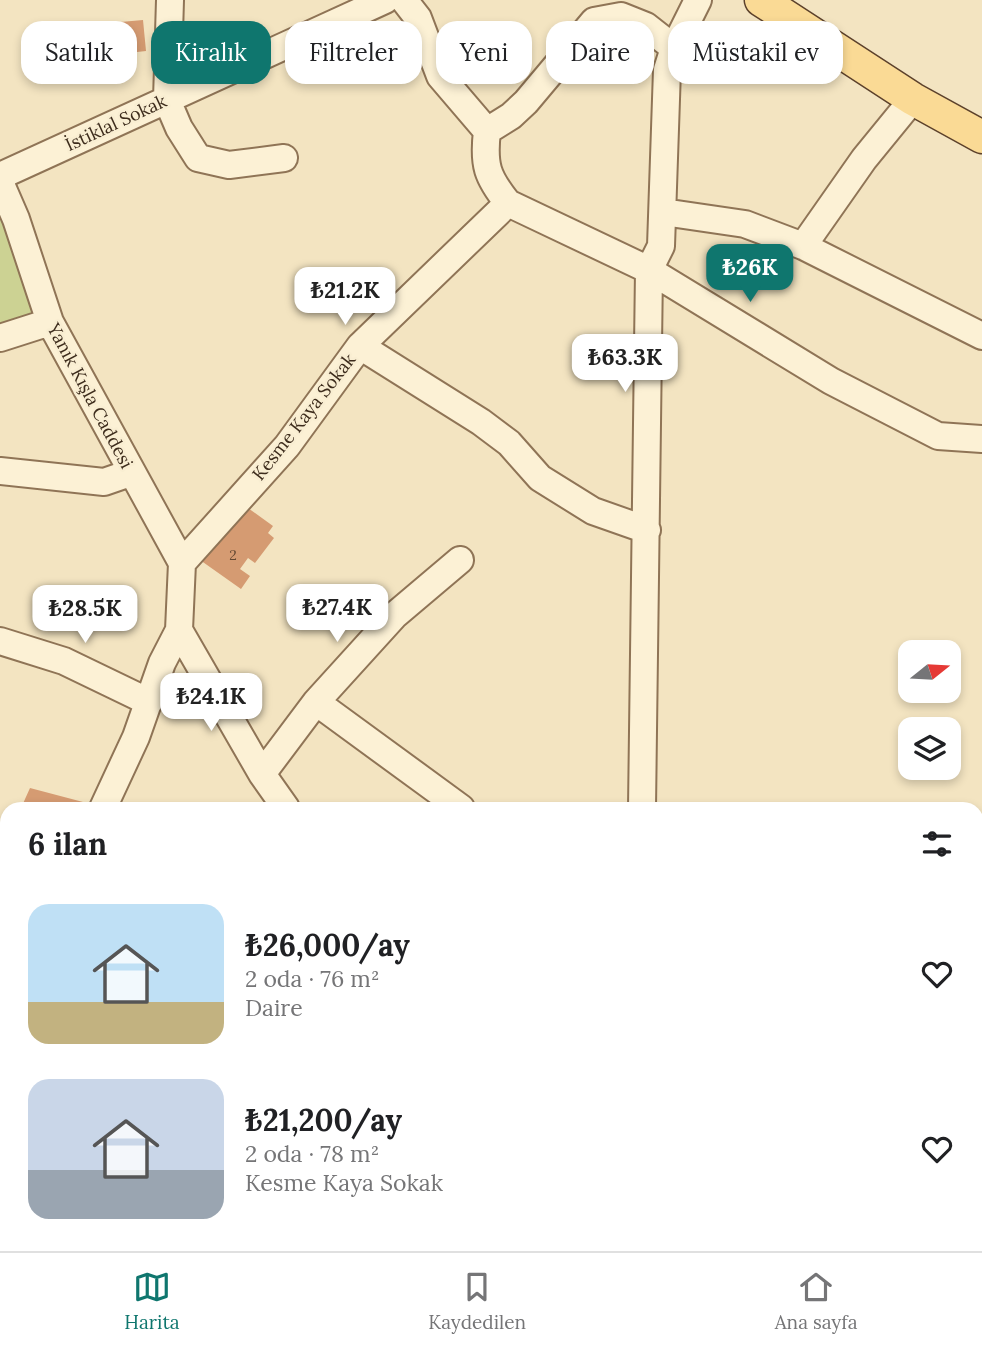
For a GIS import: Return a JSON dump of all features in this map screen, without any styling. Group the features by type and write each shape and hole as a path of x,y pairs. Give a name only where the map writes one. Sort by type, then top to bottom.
{"main road":[{"path":"761,0 914,99 979,129"}],"street":[{"path":"170,0 167,100 179,128 198,158 229,165 284,158"},
{"name":"İstiklal Sokak","path":"0,179 385,0"},
{"path":"404,0 418,18 440,76 487,131 484,155 492,184 508,203 649,270 831,381 938,436 982,439"},
{"path":"688,21 698,0"},
{"path":"487,131 511,116 526,102 594,21 621,16 646,26 668,43"},
{"path":"642,802 648,530 649,270 660,246 668,67"},
{"path":"803,246 864,159 914,99"},
{"name":"Yanık Kışla Caddesi","path":"0,179 50,322 181,563"},
{"name":"Kesme Kaya Sokak","path":"181,563 287,446 360,345 508,203"},
{"path":"663,212 745,224 803,246 982,336"},
{"path":"0,338 50,322"},
{"path":"360,345 481,422 509,443 540,478 593,512 648,530"},
{"path":"0,471 104,482 130,473"},
{"path":"262,774 316,702 395,615 460,560"},
{"path":"106,802 136,737 162,663 179,630 181,563"},
{"path":"179,630 262,774 282,802"},
{"path":"0,641 64,661 149,702"},
{"path":"316,702 453,802"}],"green space":[{"path":"0,182 47,308 0,323"}],"building":[{"path":"143,20 146,51 137,52 137,21 132,21"},
{"path":"241,503 273,526 268,533 274,538 255,563 248,558 240,569 250,576 241,589 200,560"},
{"path":"30,788 83,802 24,802"}]}
